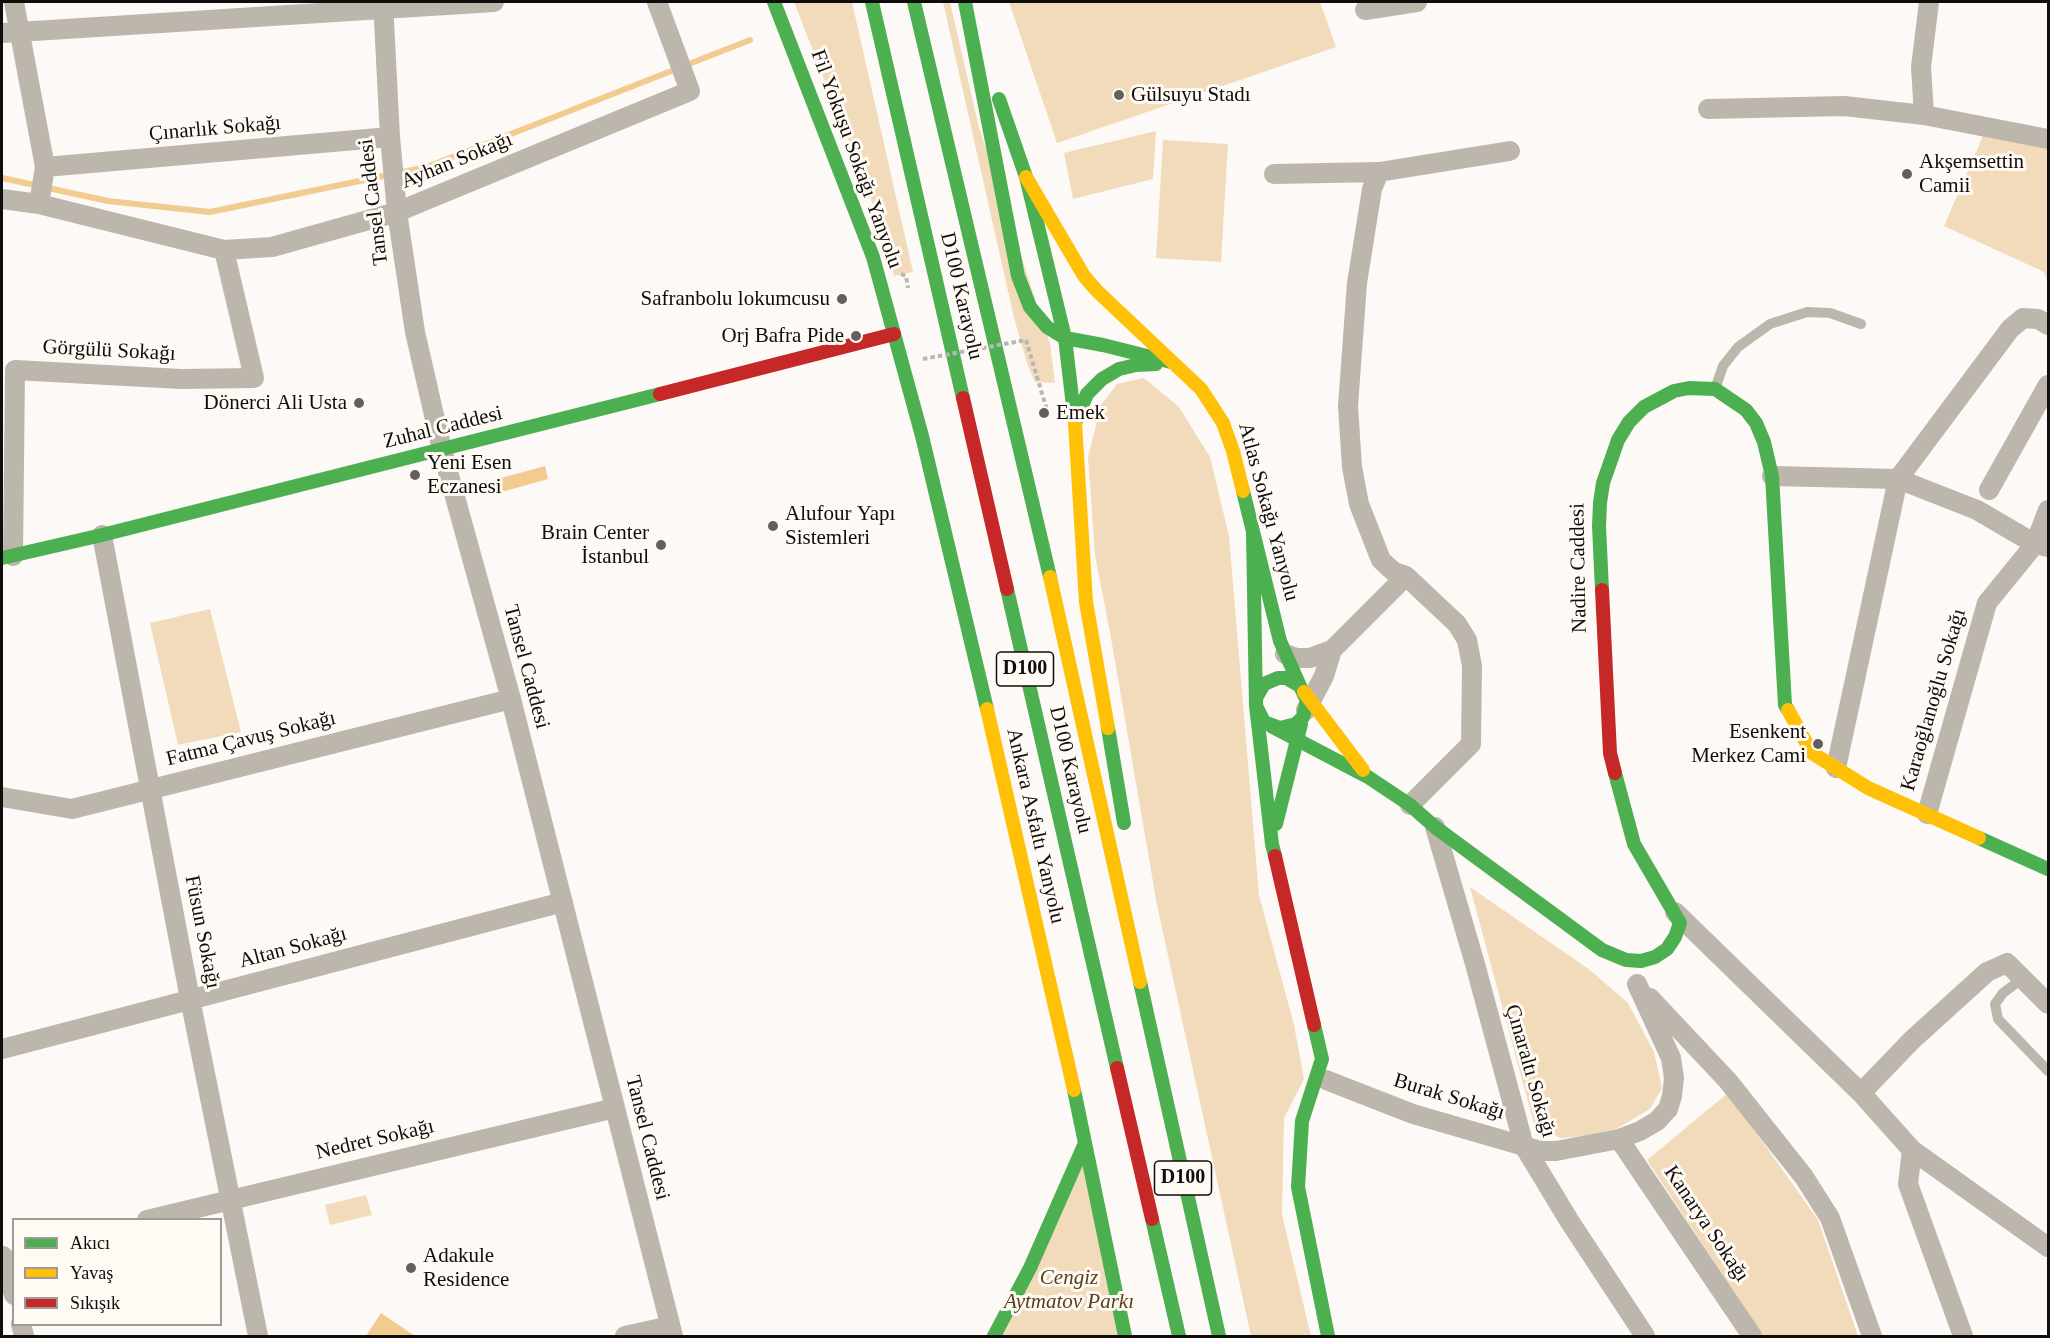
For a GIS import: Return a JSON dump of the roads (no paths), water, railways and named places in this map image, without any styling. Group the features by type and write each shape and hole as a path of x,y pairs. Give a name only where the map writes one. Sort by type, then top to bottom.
{"main road":[{"name":"Fil Yokuşu Sokağı Yanyolu","path":"774,2 844,178 873,258 894,334"},
{"name":"D100 Karayolu","path":"872,2 1179,1336"},
{"name":"D100 Karayolu","path":"914,2 1045,557 1219,1336"},
{"path":"968,2 1026,177 1065,338 1075,423 1086,602 1126,834"},
{"path":"968,2 1018,276 1025,297 1047,327 1065,338 1173,363"},
{"name":"Atlas Sokağı Yanyolu","path":"1026,177 1084,276 1097,291 1189,376 1201,389 1223,423 1233,451 1280,641 1304,699"},
{"name":"Zuhal Caddesi","path":"7,557 442,450 894,334"},
{"name":"Ankara Asfaltı Yanyolu","path":"894,334 922,436 961,596 1085,1143 1124,1334"},
{"path":"1075,423 1087,394 1102,379 1119,369 1136,364 1173,363"},
{"name":"Nadire Caddesi","path":"1271,726 1368,777 1410,805 1435,827 1602,950 1626,960 1641,961 1655,957 1667,949 1680,923 1634,844 1610,753 1599,526 1600,503 1610,459 1618,440 1629,422 1644,407 1674,391 1689,388 1715,389"},
{"path":"1715,389 1746,410 1756,423 1764,442 1772,476 1785,705 1812,753 1868,788 2049,869"},
{"path":"1253,532 1256,706 1272,844 1322,1059 1302,1120 1298,1187 1328,1336"},
{"path":"1286,678 1304,699 1296,724 1288,728 1271,726 1259,714 1256,706 1259,691 1270,680 1286,678"},
{"path":"1272,844 1297,740 1304,699"},
{"name":"Nadire Caddesi","path":"1304,699 1368,777"},
{"path":"1130,868 1147,1019"},
{"path":"994,1336 1030,1268 1085,1143"}],"street":[{"path":"14,2 11,32 45,168 39,204"},
{"path":"11,32 383,5 494,2"},
{"name":"Ayhan Sokağı","path":"2,199 39,204 224,250 272,247 397,212 690,91 657,2"},
{"path":"1365,10 1417,2"},
{"path":"1924,115 1922,67 1929,2"},
{"name":"Tansel Caddesi","path":"383,5 390,137 397,212 415,332 442,450 511,699 671,1331"},
{"path":"1708,109 1844,106 1924,115 2049,139"},
{"name":"Çınarlık Sokağı","path":"45,168 390,137"},
{"path":"1274,174 1379,172 1510,151"},
{"path":"1379,172 1372,189 1357,283 1348,406 1352,467 1359,504 1381,560 1394,572 1406,576 1457,624 1467,640 1472,666 1471,744 1410,805"},
{"name":"Görgülü Sokağı","path":"7,557 15,370 181,379 254,378 224,250"},
{"path":"1836,768 1898,478 2010,329 2022,318 2038,319 2049,325"},
{"path":"1989,490 2049,385"},
{"path":"1772,476 1898,478 1977,510 2044,541"},
{"name":"Karaoğlanoğlu Sokağı","path":"1927,814 1987,603 2044,541 2049,510"},
{"name":"Füsun Sokağı","path":"102,535 190,999 258,1336"},
{"path":"1285,654 1296,658 1310,658 1332,650 1406,576"},
{"path":"1304,699 1324,676 1332,650"},
{"name":"Fatma Çavuş Sokağı","path":"2,797 72,809 511,699"},
{"name":"Çınaraltı Sokağı","path":"1435,827 1524,1146 1570,1222 1645,1336"},
{"name":"Altan Sokağı","path":"2,1049 563,902"},
{"path":"1673,910 1861,1093 1912,1150 2049,1247"},
{"path":"1617,956 1637,984 1728,1081 1804,1177 1830,1218 1872,1336"},
{"path":"1861,1093 1911,1040 1987,972 2007,963 2049,1004"},
{"name":"Burak Sokağı","path":"1326,1080 1413,1114 1541,1151 1556,1151 1619,1139 1657,1121 1668,1109 1673,1087 1671,1058 1637,984"},
{"name":"Nedret Sokağı","path":"155,1218 615,1108"},
{"name":"Kanarya Sokağı","path":"1619,1139 1752,1336"},
{"path":"1912,1150 1908,1184 1963,1336"},
{"path":"6,1255 12,1285"},
{"path":"625,1336 671,1331"}],"lane":[{"path":"1715,389 1723,366 1738,347 1770,324 1807,312 1830,313 1861,324"},
{"path":"2023,978 2003,993 1995,1004 1998,1019 2049,1071"}],"waterway":[{"path":"2,178 108,201 210,212 427,167 750,40"}],"place":[{"name":"Gülsuyu Stadı","path":"1119,95"},
{"name":"Akşemsettin Camii","path":"1907,174"},
{"name":"Safranbolu lokumcusu","path":"842,299"},
{"name":"Orj Bafra Pide","path":"856,336"},
{"name":"Dönerci Ali Usta","path":"359,403"},
{"name":"Emek","path":"1044,413"},
{"name":"Yeni Esen Eczanesi","path":"415,475"},
{"name":"Alufour Yapı Sistemleri","path":"773,526"},
{"name":"Brain Center İstanbul","path":"661,545"},
{"name":"Esenkent Merkez Cami","path":"1818,744"},
{"name":"Adakule Residence","path":"411,1268"}],"park label":[{"name":"Cengiz Aytmatov Parkı","path":"1069,1290"}]}
